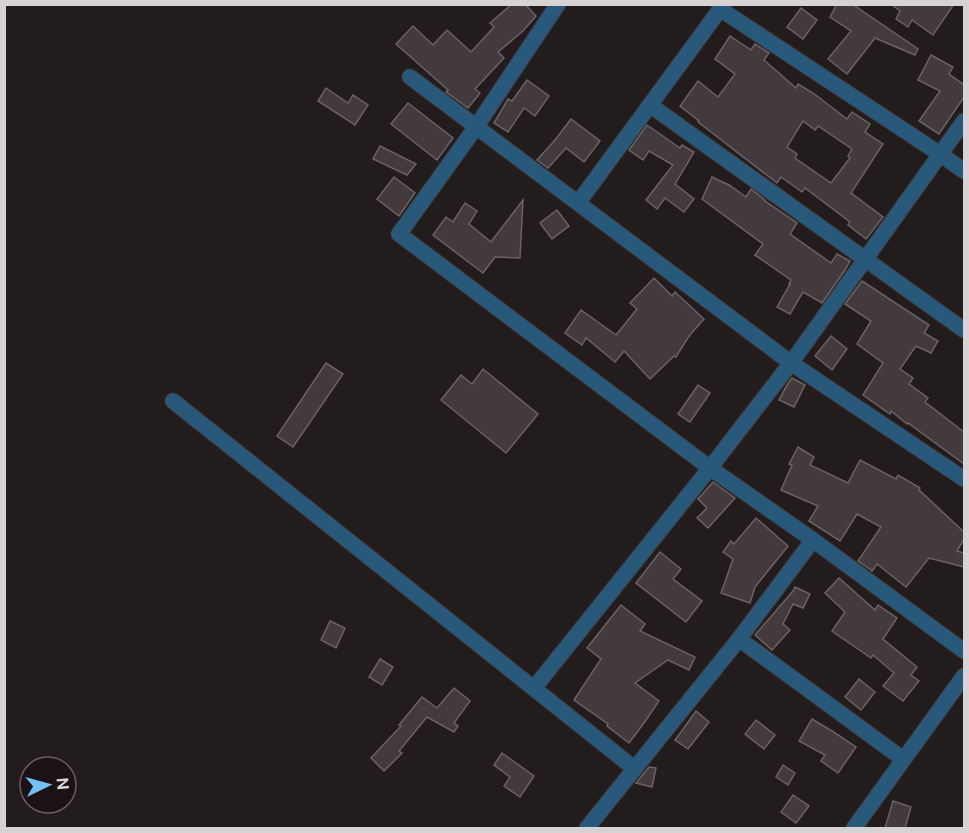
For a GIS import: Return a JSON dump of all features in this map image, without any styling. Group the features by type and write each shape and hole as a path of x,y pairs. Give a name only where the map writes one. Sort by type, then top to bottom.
{"street":[{"path":"558,4 477,127 399,234 710,468 964,651"},
{"path":"578,203 722,7 964,171"},
{"path":"410,77 791,363 964,479"},
{"path":"650,105 964,330"},
{"path":"534,688 791,363 964,121"},
{"path":"173,401 635,769"},
{"path":"587,828 739,639 813,540"},
{"path":"739,639 903,759"},
{"path":"854,828 964,676"}],"building":[{"path":"512,4 525,4 536,16 523,31 498,52 504,58 475,89 480,93 468,108 446,92 448,90 396,44 413,26 433,45 447,30 471,52 494,27 490,23"},
{"path":"837,4 852,4 918,49 915,55 875,38 847,74 828,59 851,31 830,17"},
{"path":"891,4 954,4 933,35 912,20 908,27 896,19 900,11"},
{"path":"801,8 817,20 803,39 787,27"},
{"path":"730,36 751,50 755,44 769,53 764,60 796,88 798,84 813,93 847,119 852,112 870,124 865,132 883,144 851,193 883,217 866,239 848,225 850,222 805,188 802,192 781,177 777,183 680,106 698,81 718,97 735,74 715,59","holes":["803,121 815,130 818,126 852,149 848,156 850,158 831,183 795,158 797,154 787,147"]},
{"path":"931,55 953,67 949,74 964,85 964,97 939,134 919,121 940,91 918,80"},
{"path":"527,80 549,96 535,116 524,108 508,132 494,123 508,99 512,101"},
{"path":"326,88 348,103 353,95 368,105 355,125 318,101"},
{"path":"408,103 453,138 437,160 391,124"},
{"path":"571,119 600,141 584,162 566,148 548,168 537,160"},
{"path":"647,125 680,148 682,145 694,152 675,184 694,199 684,212 665,198 657,209 646,200 673,165 649,151 643,160 629,150"},
{"path":"380,146 416,164 407,175 373,159"},
{"path":"394,177 415,193 399,216 377,199"},
{"path":"712,177 746,197 751,189 797,223 790,234 831,263 837,254 850,261 822,303 803,292 790,314 777,307 791,280 755,255 763,244 702,199"},
{"path":"523,200 520,258 495,257 483,273 433,235 446,217 453,222 465,203 477,211 469,224 491,242"},
{"path":"557,210 569,226 552,239 540,223"},
{"path":"654,278 672,296 675,292 704,319 689,336 676,357 674,356 650,379 624,351 615,362 586,338 582,345 565,333 581,310 616,335 637,309 630,303"},
{"path":"862,281 929,325 924,333 938,341 931,353 916,346 900,369 913,378 909,384 928,398 925,402 964,432 964,464 891,411 890,414 863,395 883,363 857,344 871,321 845,304"},
{"path":"831,336 847,349 832,370 815,356"},
{"path":"326,363 343,374 293,447 277,436"},
{"path":"483,369 538,414 506,453 441,400 461,375 472,384"},
{"path":"792,378 805,385 794,407 779,400"},
{"path":"698,385 710,393 690,422 678,414"},
{"path":"798,447 814,457 810,465 848,483 860,460 896,479 898,475 920,488 919,490 964,532 964,539 957,551 964,553 964,567 929,558 906,587 877,564 872,571 858,561 881,527 857,514 840,541 809,521 818,506 781,490 792,465 789,464"},
{"path":"713,482 735,498 708,528 697,518 707,508 698,499"},
{"path":"756,518 788,546 755,587 750,603 721,593 733,559 723,552 731,541 734,544"},
{"path":"660,552 681,569 673,579 702,601 686,622 636,583"},
{"path":"839,578 875,610 878,605 897,618 883,639 917,667 911,675 919,681 903,701 883,686 894,673 873,655 871,658 832,631 845,612 825,593"},
{"path":"795,587 810,594 803,608 793,604 783,624 790,630 772,650 755,635"},
{"path":"621,605 645,624 640,631 695,657 689,670 668,660 635,683 659,701 629,743 607,726 608,724 574,700 601,659 587,648"},
{"path":"330,621 345,628 336,648 321,640"},
{"path":"380,659 393,667 382,685 369,677"},
{"path":"859,679 875,692 861,710 845,697"},
{"path":"454,688 470,701 454,723 458,726 454,732 427,717 399,751 402,753 384,771 371,758 401,726 399,725 422,697 437,708"},
{"path":"696,711 709,722 688,749 675,740"},
{"path":"812,719 856,747 838,773 821,761 825,755 799,741"},
{"path":"756,720 775,735 764,749 745,734"},
{"path":"502,753 534,776 520,797 504,786 510,777 494,765"},
{"path":"783,765 795,773 788,785 776,777"},
{"path":"649,767 656,768 652,787 636,783"},
{"path":"793,795 809,806 796,823 781,812"},
{"path":"893,801 911,807 905,828 885,828"}]}
